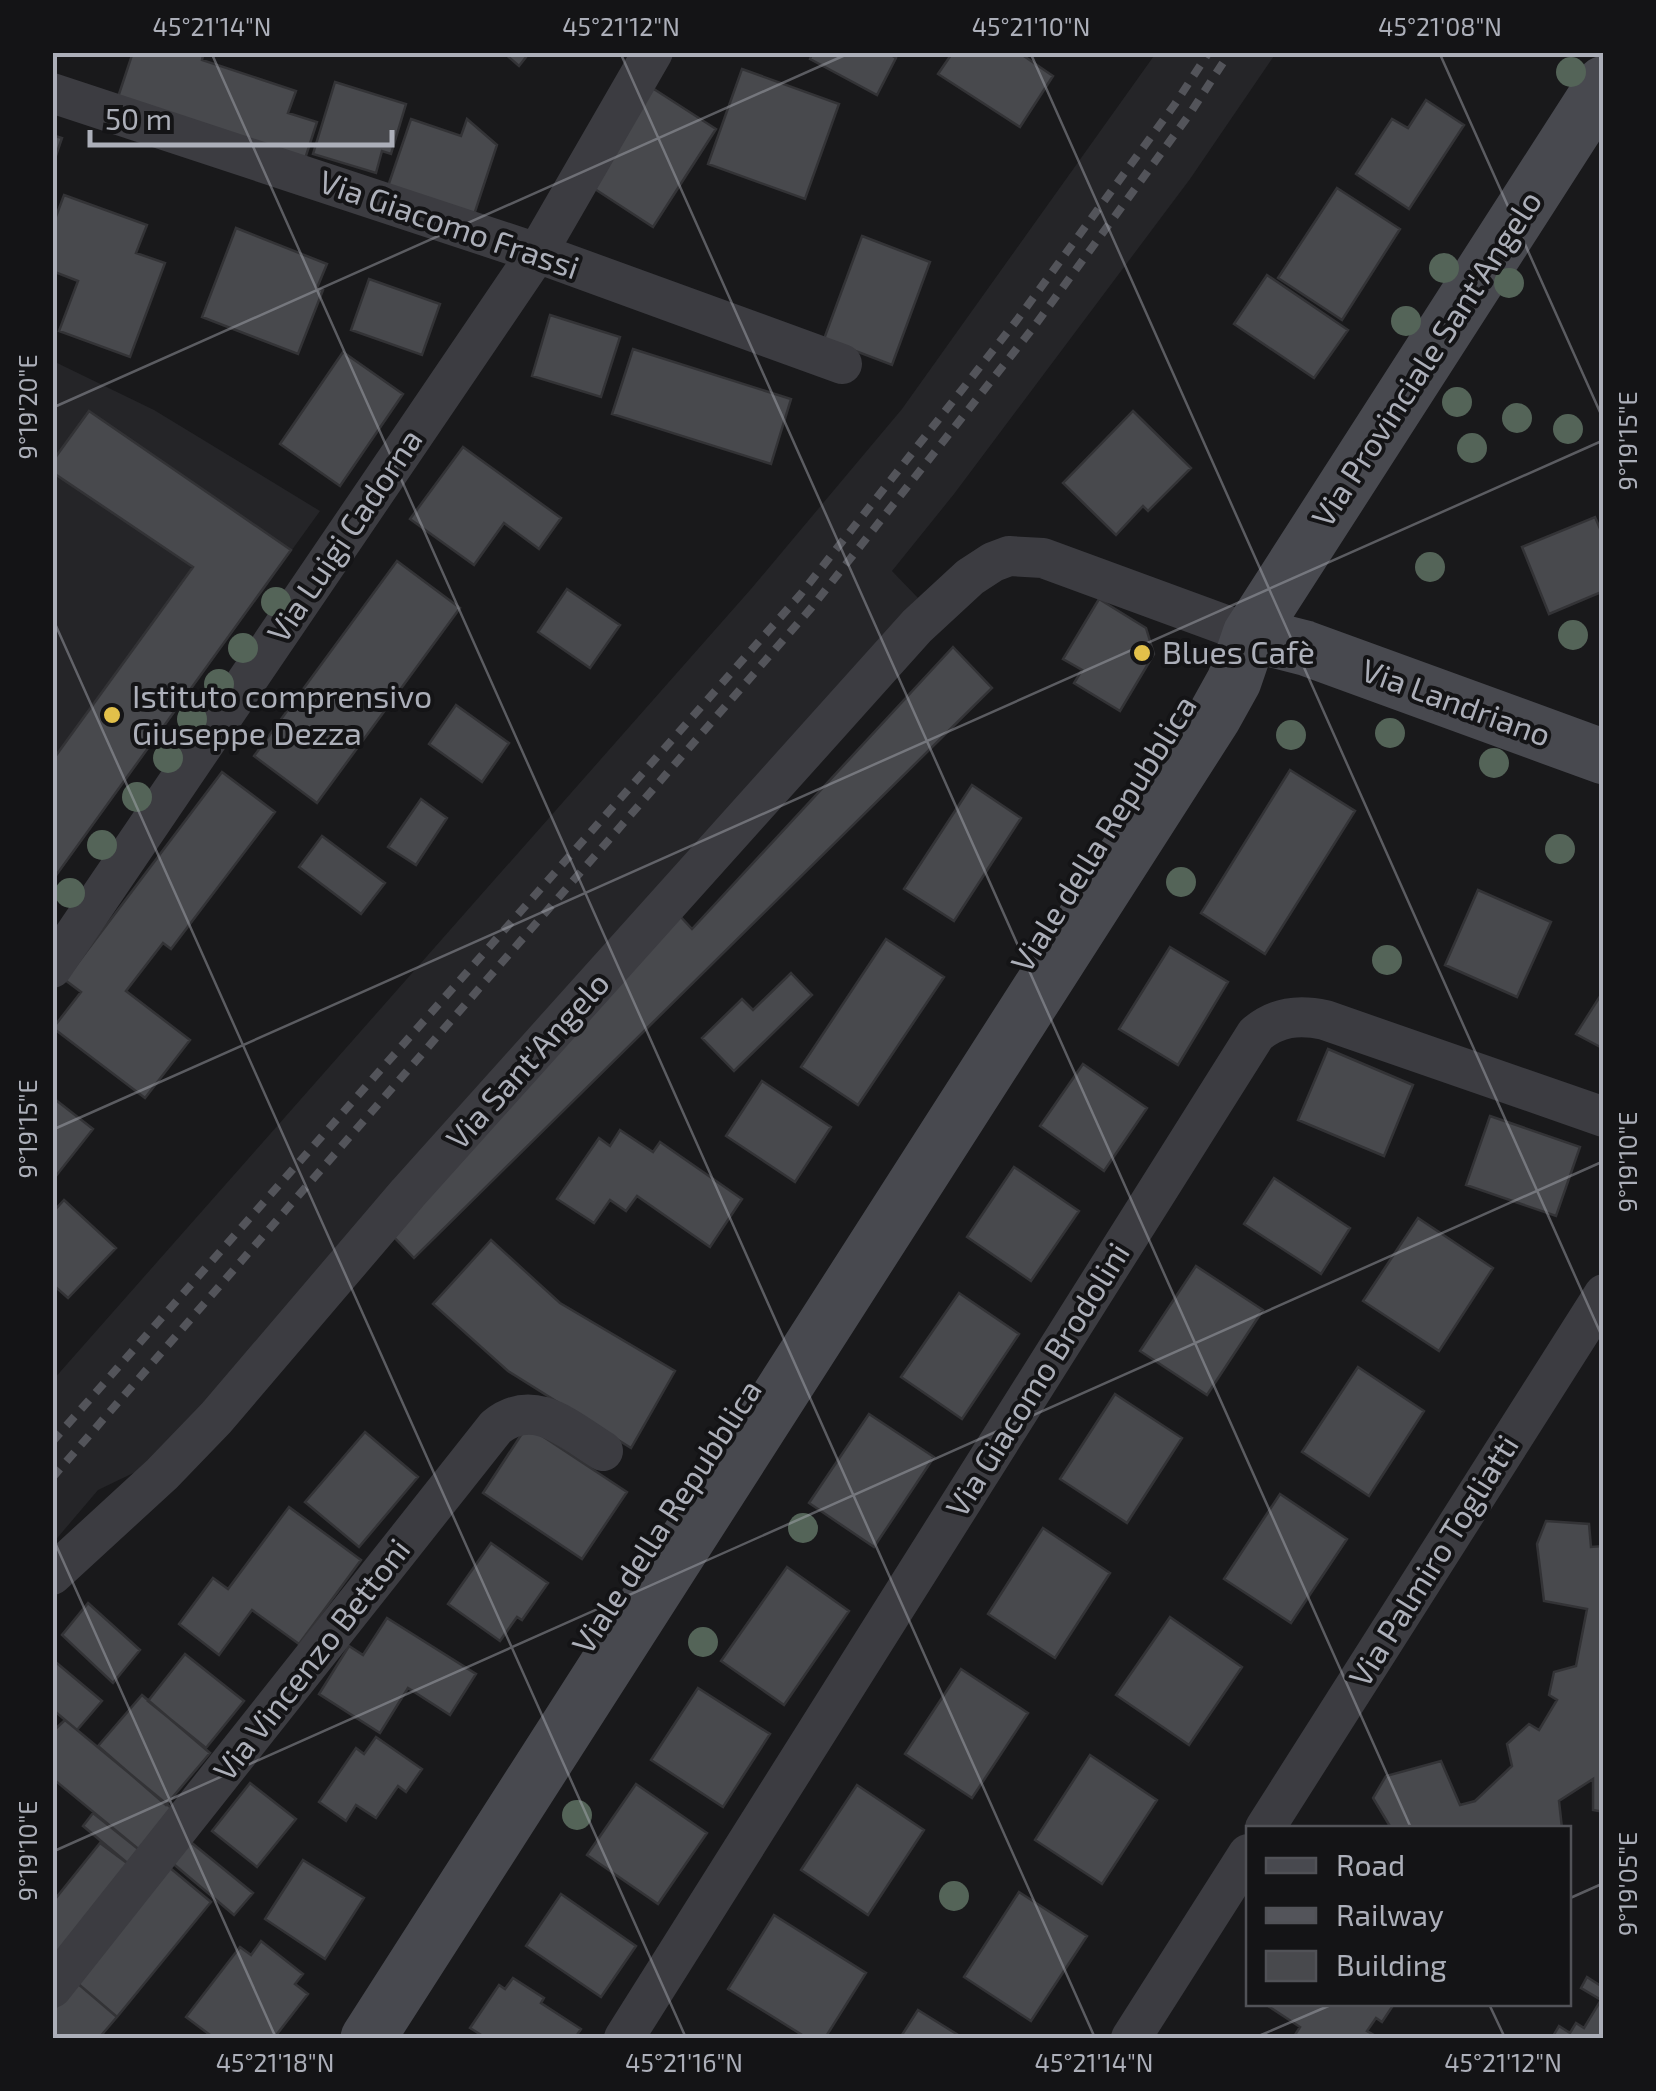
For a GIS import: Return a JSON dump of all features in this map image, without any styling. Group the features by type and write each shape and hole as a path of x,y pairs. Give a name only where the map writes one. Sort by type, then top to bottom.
{"street":[{"name":"Via Luigi Cadorna","path":"52,968 537,253 653,52"},
{"name":"Via Provinciale Sant'Angelo","path":"1250,634 1604,83"},
{"name":"Via Giacomo Frassi","path":"52,94 537,253 842,364"},
{"name":"Via Sant'Angelo","path":"52,1575 162,1474 216,1418 408,1193 917,626 978,571 1009,556 1049,560 1250,634"},
{"name":"Via Landriano","path":"1250,634 1305,648 1604,757"},
{"name":"Viale della Repubblica","path":"334,2038 1201,681 1250,634"},
{"name":"Viale della Repubblica","path":"368,2038 1214,716 1234,680 1250,634"},
{"name":"Via Giacomo Brodolini","path":"635,2035 1256,1034 1267,1024 1296,1016 1324,1020 1604,1118"},
{"name":"Via Palmiro Togliatti","path":"1265,1826 1604,1294"},
{"name":"Via Vincenzo Bettoni","path":"52,1988 496,1428 516,1414 542,1416 604,1451"},
{"path":"1132,2038 1246,1857"}],"shaded area":[{"path":"1156,53 1276,53 1190,179 892,571 918,598 152,1464 98,1490 53,1543 53,1380 751,589 902,409"},
{"name":"Istituto comprensivo Giuseppe Dezza","path":"53,361 154,410 320,511 53,881"}],"building":[{"path":"133,52 204,52 202,60 296,91 288,113 317,122 303,165 116,103"},
{"path":"503,52 530,52 519,66"},
{"path":"813,52 886,52 896,58 877,95 810,59"},
{"path":"953,52 1018,52 1053,76 1020,127 938,74"},
{"path":"742,69 839,104 805,199 708,164"},
{"path":"335,82 406,104 391,154 382,151 376,173 313,154"},
{"path":"643,82 716,129 653,227 581,180"},
{"path":"1426,100 1464,125 1409,209 1356,174 1392,119 1408,128"},
{"path":"411,119 461,136 467,119 497,145 472,221 386,192"},
{"path":"52,135 62,138 52,167"},
{"path":"1337,188 1400,229 1342,320 1278,278"},
{"path":"64,195 147,225 136,253 165,263 130,357 59,331 78,281 52,271 52,227"},
{"path":"236,228 327,264 317,288 323,290 298,354 202,317"},
{"path":"862,236 930,262 892,365 824,339"},
{"path":"1267,275 1348,330 1314,378 1234,324"},
{"path":"369,279 440,304 422,355 351,330"},
{"path":"550,315 620,337 601,397 532,376"},
{"path":"633,349 791,399 771,464 612,414"},
{"path":"343,352 403,394 340,486 280,444"},
{"path":"89,411 291,550 52,881 52,761 193,567 52,472 52,462"},
{"path":"1133,411 1191,468 1148,511 1143,506 1116,535 1063,483"},
{"path":"463,447 561,518 539,549 504,523 474,565 410,519"},
{"path":"1595,517 1604,538 1604,591 1549,614 1522,547"},
{"path":"397,561 460,608 317,803 254,756"},
{"path":"567,589 620,625 590,668 538,632"},
{"path":"1099,599 1146,628 1154,654 1120,711 1074,683 1082,670 1063,659"},
{"path":"953,647 992,688 414,1258 391,1234 679,915 692,929"},
{"path":"456,705 509,743 482,782 429,744"},
{"path":"1290,770 1355,811 1265,954 1201,913"},
{"path":"222,772 275,812 171,949 163,943 126,991 190,1040 145,1098 53,1028 81,992 65,980"},
{"path":"972,785 1021,818 954,921 904,889"},
{"path":"421,799 447,818 416,865 388,847"},
{"path":"322,836 385,883 361,914 299,867"},
{"path":"1478,890 1551,922 1517,997 1445,965"},
{"path":"886,939 944,977 858,1105 801,1067"},
{"path":"1170,947 1228,982 1178,1065 1119,1029"},
{"path":"791,973 812,995 734,1071 702,1038 742,999 753,1010"},
{"path":"1604,990 1604,1049 1576,1034"},
{"path":"1328,1049 1413,1085 1384,1156 1298,1120"},
{"path":"1083,1064 1147,1108 1104,1171 1040,1126"},
{"path":"762,1081 831,1127 795,1182 726,1136"},
{"path":"52,1097 93,1129 52,1181"},
{"path":"1490,1116 1580,1147 1556,1216 1466,1185"},
{"path":"620,1130 653,1152 660,1142 742,1199 710,1247 637,1196 626,1211 610,1200 594,1223 557,1199 599,1138 610,1146"},
{"path":"1014,1167 1079,1211 1031,1281 967,1237"},
{"path":"1274,1178 1350,1228 1321,1274 1244,1224"},
{"path":"64,1200 116,1248 68,1298 52,1284 52,1213"},
{"path":"1418,1218 1493,1268 1439,1351 1363,1301"},
{"path":"491,1240 560,1303 675,1371 631,1448 508,1371 433,1304"},
{"path":"1196,1266 1263,1310 1207,1395 1140,1351"},
{"path":"959,1293 1019,1334 962,1419 901,1377"},
{"path":"1358,1367 1424,1411 1369,1496 1302,1452"},
{"path":"1115,1394 1182,1438 1127,1523 1060,1479"},
{"path":"869,1414 934,1457 874,1547 809,1503"},
{"path":"527,1426 627,1492 582,1559 483,1493"},
{"path":"365,1432 418,1477 359,1547 305,1502"},
{"path":"1280,1494 1347,1539 1291,1623 1224,1579"},
{"path":"289,1507 361,1560 299,1644 252,1610 219,1655 179,1624 213,1578 228,1589"},
{"path":"1546,1521 1589,1524 1591,1547 1604,1546 1604,1812 1593,1810 1593,1779 1559,1801 1562,1826 1390,1826 1373,1798 1386,1776 1441,1761 1460,1805 1475,1801 1512,1766 1507,1744 1529,1724 1539,1730 1557,1700 1549,1695 1554,1672 1576,1666 1587,1609 1544,1601 1537,1544"},
{"path":"1043,1528 1110,1573 1055,1658 988,1614"},
{"path":"491,1543 548,1583 522,1620 517,1617 500,1641 448,1604"},
{"path":"787,1567 849,1611 784,1705 721,1661"},
{"path":"88,1603 140,1650 113,1683 62,1635"},
{"path":"1170,1617 1242,1667 1189,1745 1116,1695"},
{"path":"387,1618 476,1674 450,1715 408,1688 380,1733 319,1694 349,1646 363,1655"},
{"path":"185,1654 244,1701 206,1748 148,1701"},
{"path":"52,1659 102,1701 77,1730 52,1709"},
{"path":"961,1669 1028,1713 972,1798 905,1754"},
{"path":"698,1688 770,1734 723,1807 651,1760"},
{"path":"142,1695 210,1753 166,1805 98,1746"},
{"path":"65,1720 175,1811 142,1852 52,1778 52,1732"},
{"path":"376,1737 422,1769 406,1792 398,1786 376,1818 356,1805 346,1821 319,1802 356,1748 364,1754"},
{"path":"1090,1755 1157,1800 1102,1884 1035,1840"},
{"path":"250,1783 296,1819 257,1867 212,1831"},
{"path":"636,1784 707,1833 658,1904 587,1855"},
{"path":"857,1785 924,1830 868,1915 801,1870"},
{"path":"93,1813 142,1852 131,1866 83,1826"},
{"path":"187,1839 253,1893 234,1915 170,1861"},
{"path":"100,1843 131,1866 52,1964 52,1903"},
{"path":"303,1860 364,1898 325,1959 265,1919"},
{"path":"169,1867 211,1902 117,2017 76,1982"},
{"path":"1019,1892 1087,1936 1031,2021 964,1977"},
{"path":"561,1894 636,1946 601,1997 526,1946"},
{"path":"774,1915 866,1973 825,2038 807,2038 728,1989"},
{"path":"261,1941 303,1974 295,1984 308,1994 274,2038 214,2038 186,2017 240,1947 251,1955"},
{"path":"1587,1977 1601,1986 1604,1981 1604,2038 1552,2038 1559,2026 1570,2033 1576,2023 1584,2028 1601,2000 1581,1988"},
{"path":"513,1978 544,1998 541,2003 581,2029 575,2038 486,2038 470,2028 499,1985 505,1989"},
{"path":"76,1982 117,2017 99,2038 52,2038 52,2012"},
{"path":"1268,2006 1393,2006 1382,2022 1376,2018 1367,2031 1379,2038 1293,2038 1300,2027"},
{"path":"918,2010 963,2038 900,2038"}],"railway":[{"path":"52,1442 800,595 1017,320 1209,52"},
{"path":"52,1478 812,607 1033,328 1189,115 1230,52"}],"place":[{"name":"Blues Cafè","path":"1142,653"},
{"name":"Istituto comprensivo Giuseppe Dezza","path":"112,715"}]}
